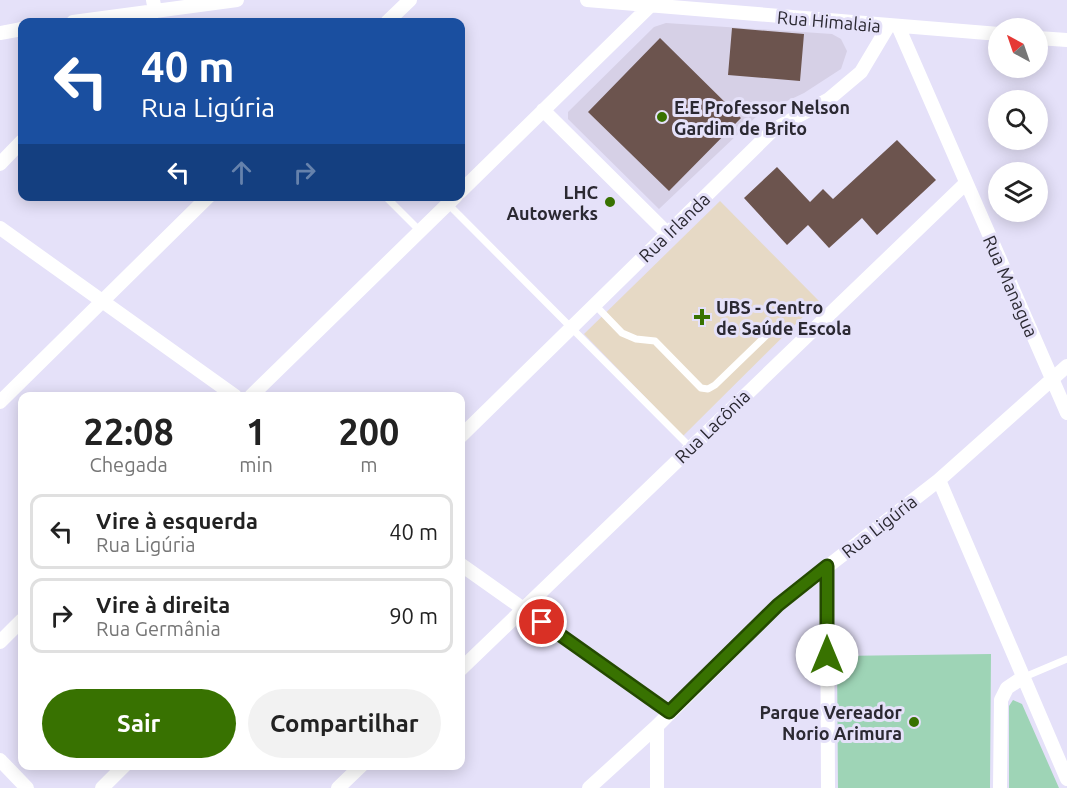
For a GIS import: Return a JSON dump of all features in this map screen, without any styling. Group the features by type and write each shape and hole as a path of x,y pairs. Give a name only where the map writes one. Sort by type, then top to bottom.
{"street":[{"path":"93,18 154,6 237,0"},
{"path":"391,18 410,0"},
{"name":"Rua Himalaia","path":"587,0 988,33"},
{"path":"465,187 650,6"},
{"name":"Rua Managua","path":"893,26 966,183 1067,414"},
{"name":"Rua Irlanda","path":"465,432 773,130 829,99 861,72 893,26"},
{"path":"0,33 18,30"},
{"path":"1048,39 1067,40"},
{"path":"543,110 668,234"},
{"path":"0,164 18,145"},
{"name":"Rua Lacônia","path":"465,665 966,183"},
{"path":"0,402 204,201"},
{"path":"255,392 451,201"},
{"path":"0,228 229,392"},
{"name":"Rua Ligúria","path":"589,788 657,726 778,605 939,480 1067,366"},
{"path":"939,480 1067,779"},
{"path":"827,566 828,788"},
{"path":"465,568 669,712"},
{"path":"0,642 18,624"},
{"path":"1000,788 1001,700 1007,688 1022,678"},
{"path":"657,726 657,788"},
{"path":"0,760 27,788"},
{"path":"102,788 120,770"},
{"path":"338,788 357,770"}],"lane":[{"path":"390,201 420,231"},
{"path":"453,201 571,328 690,447"},
{"path":"595,305 622,333 636,339 655,341 701,388 708,389 774,328"},
{"path":"1022,678 1067,659"}],"shaded area":[{"name":"E.E Professor Nelson Gardim de Brito","path":"666,23 832,34 841,39 847,51 841,69 804,93 758,115 659,209 568,119 568,112 654,27"},
{"name":"UBS - Centro de Saúde Escola","path":"720,201 819,301 683,436 584,334"}],"green space":[{"name":"Parque Vereador Norio Arimura","path":"991,654 990,788 838,788 837,656"},
{"path":"1013,700 1022,704 1059,788 1009,788 1009,706"}],"building":[{"path":"732,28 804,34 800,81 728,75"},
{"path":"660,38 741,118 669,191 588,112"},
{"path":"897,140 936,180 877,235 862,218 829,248 808,225 787,245 744,198 777,167 810,202 823,189 833,199"}],"place":[{"name":"E.E Professor Nelson Gardim de Brito","path":"662,117"},
{"name":"LHC Autowerks","path":"610,202"},
{"name":"UBS - Centro de Saúde Escola","path":"702,317"},
{"name":"Parque Vereador Norio Arimura","path":"914,722"}],"route":[{"path":"542,622 669,712 778,605 827,566 827,655"}]}
